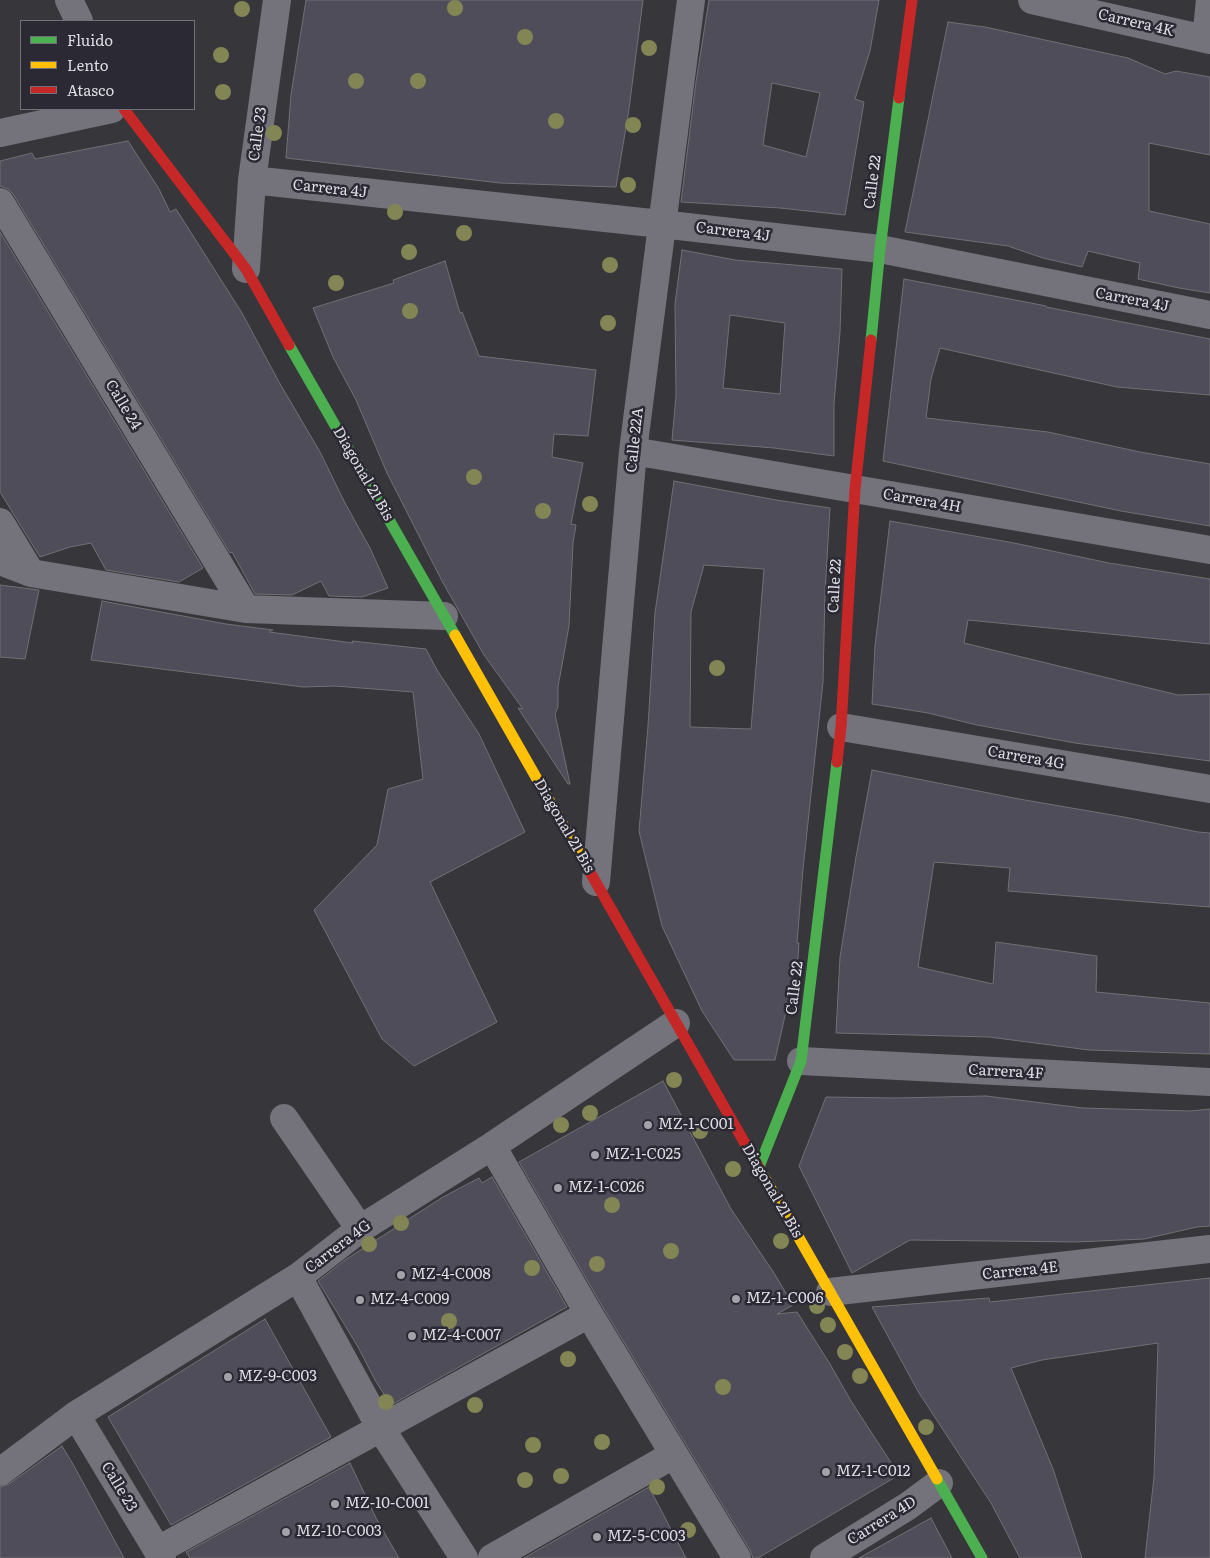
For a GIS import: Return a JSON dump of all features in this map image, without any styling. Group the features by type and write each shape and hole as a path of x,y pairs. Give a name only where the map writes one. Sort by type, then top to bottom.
{"street":[{"path":"69,0 79,20"},
{"name":"Calle 23","path":"246,269 252,180 277,0"},
{"name":"Calle 22A","path":"596,882 634,451 691,0"},
{"name":"Calle 22","path":"759,1167 801,1061 842,727 855,489 880,249 912,0"},
{"name":"Carrera 4K","path":"1032,0 1208,40"},
{"path":"1208,40 1210,0"},
{"path":"0,133 107,110"},
{"name":"Diagonal 21 Bis","path":"125,110 246,269 982,1558"},
{"name":"Carrera 4J","path":"252,180 880,249 1210,315"},
{"name":"Calle 24","path":"0,202 246,609"},
{"name":"Carrera 4H","path":"634,451 1210,550"},
{"path":"0,522 31,573"},
{"path":"0,562 31,573 246,609 444,616"},
{"name":"Carrera 4G","path":"842,727 1210,789"},
{"name":"Carrera 4G","path":"0,1472 76,1416 298,1277 360,1229 492,1146 676,1023"},
{"name":"Carrera 4F","path":"801,1061 1210,1082"},
{"path":"284,1118 360,1229"},
{"path":"492,1146 673,1455 738,1558"},
{"name":"Carrera 4E","path":"830,1292 1210,1249"},
{"path":"298,1277 380,1427 464,1558"},
{"path":"160,1554 380,1427 589,1314"},
{"name":"Calle 23","path":"76,1416 160,1554"},
{"path":"492,1558 673,1455"},
{"name":"Carrera 4D","path":"824,1558 908,1506 939,1483"}],"building":[{"path":"306,0 643,0 629,109 616,187 500,183 286,158 291,95"},
{"path":"709,0 879,0 870,51 855,99 864,102 845,215 780,208 681,202 696,82","holes":["772,83 820,93 806,157 763,145"]},
{"path":"948,22 985,27 1128,58 1165,74 1176,71 1210,77 1210,155 1149,143 1149,211 1210,224 1210,293 1138,279 1140,263 1088,251 1082,267 1043,258 1008,246 905,232"},
{"path":"128,141 159,189 170,212 176,209 242,313 320,452 370,548 388,588 362,597 329,596 321,581 292,595 255,594 232,552 230,553 13,194 8,189 0,186 0,161 32,153 35,159"},
{"path":"0,232 203,568 179,582 106,570 91,543 70,547 40,557 0,492"},
{"path":"682,250 735,260 842,269 840,332 834,404 834,456 774,448 672,440 676,396 675,304","holes":["730,315 785,323 780,394 723,388"]},
{"path":"445,261 460,313 462,312 479,356 596,370 588,436 554,434 552,457 583,463 571,524 576,525 573,543 569,626 558,687 558,707 555,714 570,784 568,784 518,708 523,709 484,655 442,581 387,473 356,400 333,357 313,308 394,283 393,280"},
{"path":"904,279 1210,339 1210,395 1117,387 940,348 931,379 926,418 1048,432 1140,452 1210,464 1210,526 1121,511 883,461"},
{"path":"674,481 830,508 825,592 823,682 803,869 797,943 799,943 798,958 775,1060 734,1060 702,1011 662,926 639,831 655,613","holes":["704,565 764,569 751,729 690,727 691,612"]},
{"path":"890,521 1014,543 1109,563 1210,579 1210,644 968,620 964,643 1178,695 1210,694 1210,761 1075,743 977,725 928,713 872,704 875,646"},
{"path":"0,585 39,590 25,659 0,657"},
{"path":"102,601 226,624 273,630 269,632 353,643 352,641 426,649 437,670 479,734 525,832 430,882 497,1022 414,1066 382,1039 314,910 377,845 388,789 423,779 413,692 335,686 303,687 91,660"},
{"path":"872,770 1019,799 1210,833 1210,907 1008,891 1010,868 934,862 918,967 993,984 996,942 1097,956 1096,992 1210,1003 1210,1054 1089,1050 989,1037 836,1033 840,957"},
{"path":"663,1081 731,1209 793,1305 777,1314 797,1312 899,1475 758,1558 753,1558 750,1550 602,1306 519,1162"},
{"path":"986,1096 1083,1108 1190,1111 1210,1109 1210,1226 1197,1227 1144,1239 1076,1242 910,1240 852,1273 799,1166 826,1097"},
{"path":"492,1177 567,1307 391,1405 318,1281 345,1260 443,1197 479,1178 482,1183"},
{"path":"1210,1278 1210,1558 1145,1558 1154,1477 1158,1343 1042,1360 1011,1368 1053,1469 1082,1558 1020,1558 991,1503 919,1393 872,1307 989,1298 990,1302"},
{"path":"265,1319 331,1437 171,1525 108,1417"},
{"path":"62,1446 124,1558 0,1558 0,1487 9,1484"},
{"path":"350,1463 376,1518 399,1558 190,1558 186,1552"},
{"path":"649,1487 686,1558 524,1558"},
{"path":"931,1518 952,1558 859,1558"}],"traffic: fast":[{"path":"871,340 880,249 899,98"},
{"path":"289,345 455,635"},
{"path":"759,1167 801,1061 837,762"},
{"path":"937,1479 982,1558"}],"traffic: slow":[{"path":"455,635 582,858"},
{"path":"759,1168 937,1479"}],"traffic: jam":[{"path":"899,98 912,0"},
{"path":"125,110 246,269 289,345"},
{"path":"837,762 841,727 855,489 871,340"},
{"path":"582,858 759,1168"}],"place":[{"name":"MZ-1-C001","path":"648,1125"},
{"name":"MZ-1-C025","path":"595,1155"},
{"name":"MZ-1-C026","path":"558,1188"},
{"name":"MZ-4-C008","path":"401,1275"},
{"name":"MZ-1-C006","path":"736,1299"},
{"name":"MZ-4-C009","path":"360,1300"},
{"name":"MZ-4-C007","path":"412,1336"},
{"name":"MZ-9-C003","path":"228,1377"},
{"name":"MZ-1-C012","path":"826,1472"},
{"name":"MZ-10-C001","path":"335,1504"},
{"name":"MZ-10-C003","path":"286,1532"},
{"name":"MZ-5-C003","path":"597,1537"}]}
